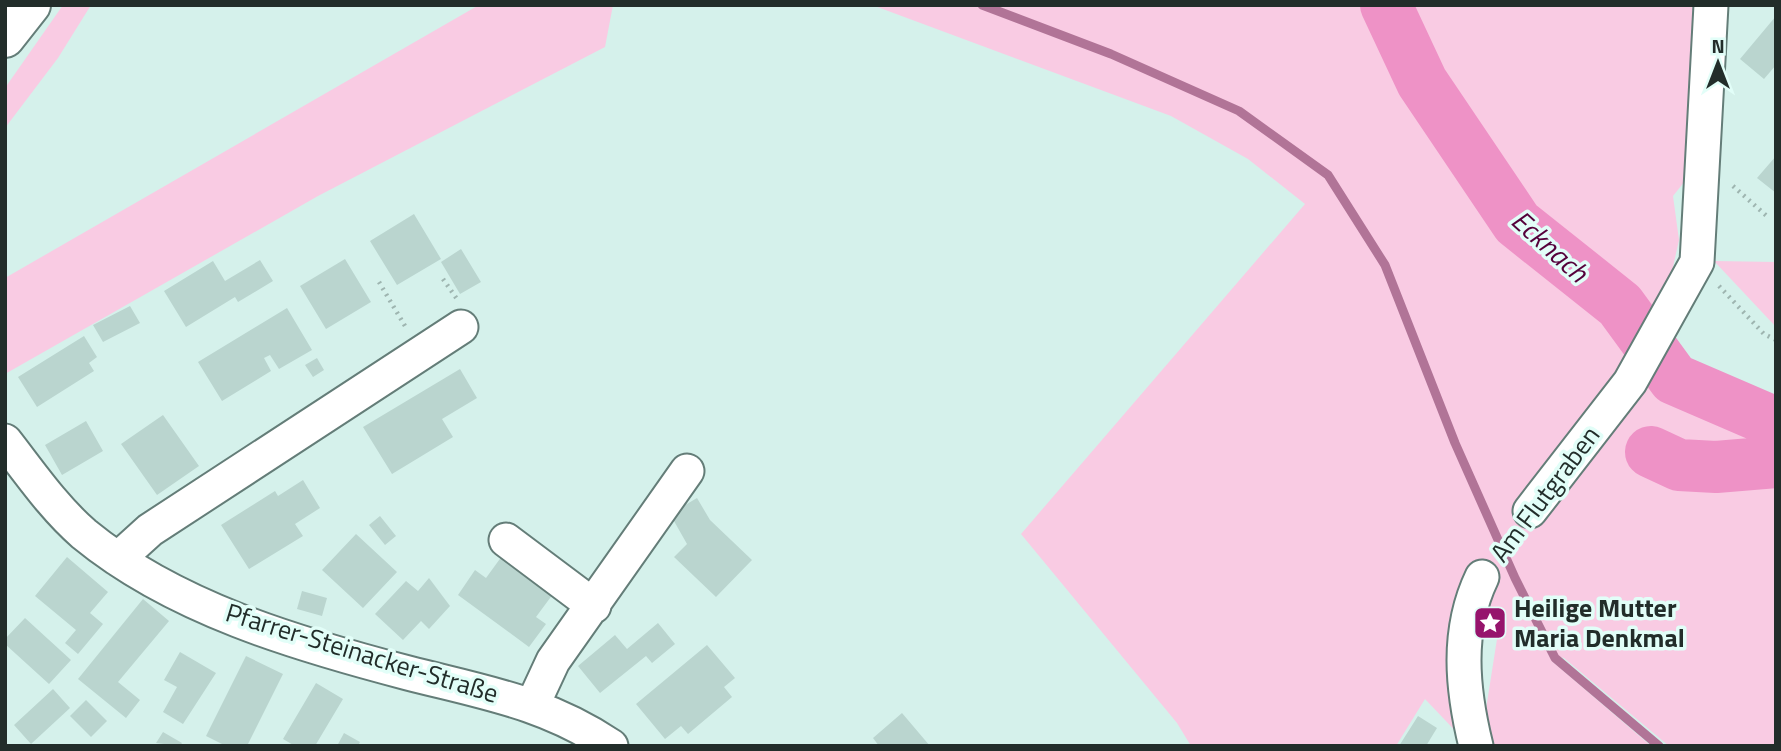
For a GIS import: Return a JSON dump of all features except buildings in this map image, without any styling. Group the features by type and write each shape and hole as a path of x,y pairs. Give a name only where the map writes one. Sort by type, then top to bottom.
{"main road":[{"path":"5,38 31,5"}],"street":[{"path":"1697,262 1711,5"},
{"name":"Am Flutgraben","path":"1530,511 1630,382 1697,262"},
{"path":"118,559 150,530 461,327"},
{"name":"Pfarrer-Steinacker-Straße","path":"5,441 44,493 83,533 118,559 196,602 269,631 406,672 533,704 611,746"},
{"name":"Pfarrer-Steinacker-Straße","path":"533,704 553,661 687,471"},
{"path":"506,540 594,606"},
{"name":"Am Flutgraben","path":"1476,746 1463,653 1471,599 1482,577"}],"path":[{"path":"1703,161 1769,218"},
{"path":"1697,262 1764,334 1776,340"},
{"path":"379,282 421,353"},
{"name":"Am Flutgraben","path":"1482,577 1530,511"}],"shaded area":[{"path":"63,5 91,5 58,58 5,128 5,88"},
{"path":"479,5 613,5 605,47 318,196 5,374 5,278"},
{"path":"872,5 1693,5 1685,181 1673,196 1679,240 1648,379 1673,398 1736,416 1773,433 1773,454 1684,453 1646,436 1631,441 1636,456 1674,477 1706,485 1743,473 1776,472 1776,746 1669,746 1564,658 1548,654 1553,662 1651,746 1487,746 1483,728 1497,639 1484,609 1464,740 1425,699 1396,746 1191,746 1177,723 1021,534 1305,204 1248,159 1171,116"},
{"path":"1714,261 1776,262 1776,327"}],"waterway":[{"path":"982,5 1111,54 1239,111 1328,175 1385,265 1455,443 1515,578 1555,658 1659,746"},
{"name":"Ecknach","path":"1386,5 1422,82 1517,223 1620,305 1674,379 1776,423"},
{"name":"Ecknach","path":"1651,452 1679,465 1716,467 1776,462"}],"place":[{"name":"Heilige Mutter Maria Denkmal","path":"1490,623"}]}
